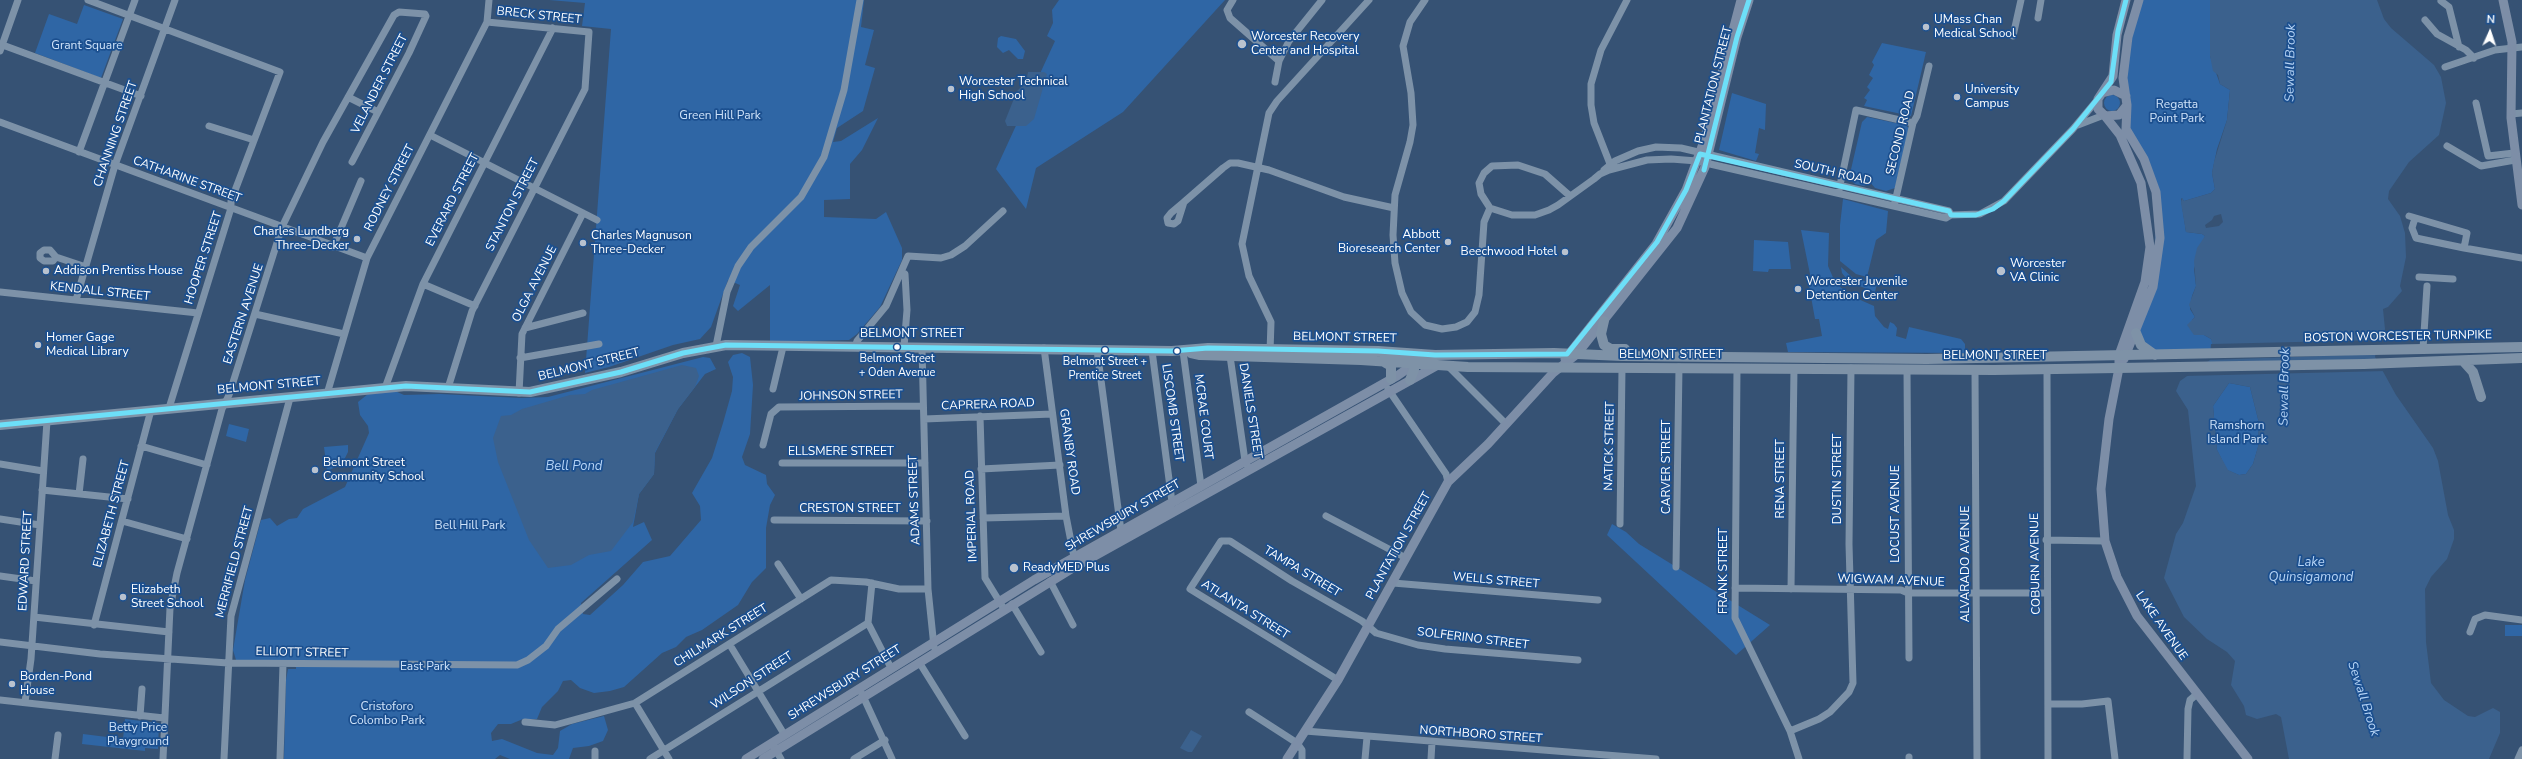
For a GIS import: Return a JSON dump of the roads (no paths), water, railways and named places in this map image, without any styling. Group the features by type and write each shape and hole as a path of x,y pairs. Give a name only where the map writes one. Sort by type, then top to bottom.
{"highway":[{"path":"1604,321 1601,339 1608,348 1694,351 1706,356"},
{"path":"2136,333 2140,345 2155,355"},
{"name":"BELMONT STREET","path":"0,425 385,388 448,388 519,393 560,387 716,346 1044,348 1152,351 1183,351 1208,348 1414,363 1436,366 1975,370 2160,367"},
{"name":"BOSTON WORCESTER TURNPIKE","path":"2155,355 2522,348"},
{"name":"BELMONT STREET","path":"1183,351 1200,355 1230,356 1270,353 1410,352 1435,355 1572,354 1969,359 2155,355"},
{"path":"1410,352 1414,363 1414,370 1410,380"},
{"name":"BOSTON WORCESTER TURNPIKE","path":"2160,367 2464,362 2522,358"},
{"path":"1382,361 1391,366 1388,384"},
{"path":"2464,362 2473,372 2481,397"}],"main road":[{"name":"PLANTATION STREET","path":"1287,759 1338,680 1446,485 1561,367 1656,244 1703,158 1741,0"},
{"name":"PLANTATION STREET","path":"1572,354 1604,321 1677,228 1693,196 1737,37 1749,0"},
{"path":"2123,355 2145,282 2150,247 2141,183 2120,135 2098,109 2100,96 2113,76 2117,35 2126,0"},
{"path":"2123,355 2136,333 2155,280 2160,228 2157,201 2151,175 2140,150 2126,129 2126,101 2123,78 2128,37 2139,0"},
{"path":"2503,0 2512,48 2510,157 2522,205"},
{"path":"2100,96 2114,90 2126,101"},
{"path":"2105,116 2119,115 2126,101"},
{"name":"SHREWSBURY STREET","path":"746,759 774,747 861,692 891,668 934,647 1005,605 1050,581 1388,384 1414,363 1435,355"},
{"name":"LAKE AVENUE","path":"2123,355 2109,419 2102,477 2102,510 2105,541 2117,577 2133,609 2248,759"},
{"name":"SHREWSBURY STREET","path":"1388,384 1410,380 1436,366"},
{"name":"SHREWSBURY STREET","path":"1005,605 1074,557 1201,486 1247,465"},
{"name":"SHREWSBURY STREET","path":"763,759 784,734 919,662 934,647"}],"street":[{"path":"18,0 1,47 141,96"},
{"path":"88,0 165,29"},
{"path":"79,152 135,0"},
{"name":"CHANNING STREET","path":"76,300 115,164 175,0"},
{"name":"RODNEY STREET","path":"327,394 367,258 487,22 489,0"},
{"path":"716,346 727,292 738,266 751,247 801,198 824,157 845,86 860,0"},
{"path":"1233,0 1227,10 1230,18 1279,61"},
{"path":"1275,82 1279,61 1292,36 1322,0"},
{"path":"1270,353 1270,318 1249,276 1242,244 1269,113 1277,100 1370,0"},
{"path":"1610,164 1594,123 1591,105 1592,84 1601,50 1627,0"},
{"path":"2013,36 2021,0"},
{"path":"2038,18 2042,0"},
{"path":"1422,1 1408,27 1403,46 1412,97 1413,125 1410,142 1395,195 1394,208 1394,260 1407,303 1421,323 1429,327 1446,329 1462,325 1475,312 1479,295 1484,222 1490,208"},
{"path":"2440,1 2447,3 2451,12 2459,47"},
{"name":"EASTERN AVENUE","path":"163,759 170,608 207,465 282,227 348,97 394,15 400,12 425,14 426,16"},
{"name":"VELANDER STREET","path":"352,162 426,16"},
{"path":"2425,20 2437,34 2451,40 2459,47 2466,50 2474,58"},
{"name":"BRECK STREET","path":"487,22 589,32"},
{"name":"EVERARD STREET","path":"385,388 423,284 553,28"},
{"name":"HOOPER STREET","path":"165,29 280,72 231,201 231,208 169,408"},
{"name":"STANTON STREET","path":"448,388 455,361 475,306 585,89 589,32"},
{"path":"2117,35 2128,37"},
{"path":"2445,68 2495,50 2522,47"},
{"name":"SECOND ROAD","path":"1895,202 1913,123 1917,116 1929,66"},
{"name":"SOUTH ROAD","path":"1703,158 1840,186 1946,218 1951,215 1980,214 1999,205 2073,129 2100,96"},
{"path":"348,97 378,112"},
{"path":"2476,103 2488,156 2510,157"},
{"path":"1838,194 1856,110 1913,123"},
{"path":"2510,114 2522,113"},
{"name":"SOUTH ROAD","path":"2073,129 2087,120 2105,116"},
{"name":"CATHARINE STREET","path":"0,122 333,247 367,258"},
{"path":"209,126 254,140"},
{"path":"430,135 596,220"},
{"path":"2447,146 2481,166 2510,157"},
{"path":"1570,196 1555,181 1536,170 1518,165 1498,164 1486,170 1479,184 1481,194 1490,208 1512,215 1535,214 1549,210 1570,196 1600,174 1610,164 1631,153 1656,147 1681,148 1703,158"},
{"path":"1600,174 1620,166 1653,159 1703,158"},
{"name":"SOUTH ROAD","path":"1703,158 1838,194 1895,202"},
{"path":"1184,202 1228,164 1244,164 1257,167 1344,197 1394,208"},
{"path":"333,247 361,181"},
{"path":"855,347 857,340 885,307 908,256 941,258 960,250 1003,211"},
{"name":"OLGA AVENUE","path":"519,393 522,334 583,213"},
{"path":"2464,248 2467,233 2412,217 2412,228 2416,238 2464,248 2522,258"},
{"path":"56,257 86,267"},
{"path":"901,272 905,274 907,310 904,347"},
{"path":"2419,277 2453,279"},
{"path":"423,284 475,306"},
{"path":"2421,349 2427,286"},
{"name":"KENDALL STREET","path":"0,292 198,313"},
{"path":"525,328 583,313"},
{"path":"255,314 344,334"},
{"path":"520,358 599,344"},
{"path":"773,389 784,347"},
{"name":"ADAMS STREET","path":"922,348 928,589 934,647"},
{"name":"GRANBY ROAD","path":"1044,348 1066,516 1074,557"},
{"path":"1097,350 1121,531"},
{"name":"LISCOMB STREET","path":"1152,351 1172,502"},
{"name":"MCRAE COURT","path":"1183,351 1201,486"},
{"name":"DANIELS STREET","path":"1230,356 1247,465"},
{"path":"1448,366 1506,424"},
{"name":"NATICK STREET","path":"1620,524 1622,368"},
{"name":"CARVER STREET","path":"1676,567 1679,368"},
{"name":"FRANK STREET","path":"1737,368 1734,614 1738,628 1790,731 1799,759"},
{"name":"RENA STREET","path":"1791,589 1794,368"},
{"name":"DUSTIN STREET","path":"1790,731 1827,715 1852,686 1849,590 1851,368"},
{"name":"LOCUST AVENUE","path":"1907,369 1909,658"},
{"name":"ALVARADO AVENUE","path":"1975,370 1977,759"},
{"name":"COBURN AVENUE","path":"2047,370 2046,540 2048,759"},
{"path":"1388,384 1446,474 1446,485"},
{"name":"MERRIFIELD STREET","path":"224,759 231,616 290,398"},
{"name":"JOHNSON STREET","path":"763,445 771,414 779,408 923,406"},
{"name":"ELIZABETH STREET","path":"94,625 151,410"},
{"name":"CAPRERA ROAD","path":"924,419 1052,414"},
{"name":"IMPERIAL ROAD","path":"980,416 985,578 1041,652"},
{"name":"EDWARD STREET","path":"25,702 32,646 47,421"},
{"path":"141,446 207,465"},
{"path":"79,494 83,458"},
{"name":"ELLSMERE STREET","path":"782,463 925,463"},
{"path":"0,464 43,471"},
{"path":"982,469 1060,465"},
{"path":"42,490 128,499"},
{"path":"983,518 1066,516"},
{"path":"1326,516 1406,558"},
{"path":"0,518 40,525"},
{"name":"CRESTON STREET","path":"774,520 927,521"},
{"path":"122,522 187,539"},
{"name":"TAMPA STREET","path":"1223,540 1230,541 1292,581 1358,618 1368,627"},
{"name":"ATLANTA STREET","path":"1223,540 1213,550 1190,589 1338,680"},
{"path":"2046,540 2105,541"},
{"path":"778,564 801,599"},
{"path":"0,576 36,581"},
{"name":"ELLIOTT STREET","path":"0,642 167,659 228,663 517,665 528,660 546,646 558,629 617,579"},
{"name":"CHILMARK STREET","path":"525,722 555,725 635,703 835,579 872,583 899,589 928,589"},
{"path":"1050,581 1073,625"},
{"path":"872,583 868,623 891,668"},
{"name":"WELLS STREET","path":"1393,583 1598,600"},
{"name":"WIGWAM AVENUE","path":"1735,588 1901,590 1908,593 2047,593"},
{"path":"2470,632 2476,619 2485,615 2522,620"},
{"path":"34,617 94,625 168,632"},
{"name":"WILSON STREET","path":"650,759 758,690 868,623"},
{"name":"SOLFERINO STREET","path":"1368,627 1376,634 1432,647 1578,660"},
{"path":"730,645 784,734"},
{"path":"919,662 965,736"},
{"path":"280,759 284,664"},
{"path":"140,716 142,689"},
{"path":"861,692 885,740 892,759"},
{"path":"2187,759 2188,709 2190,700 2197,694"},
{"path":"0,700 164,718"},
{"path":"2048,704 2082,704 2108,701 2115,759"},
{"path":"635,703 669,759"},
{"path":"1249,712 1297,743 1302,750 1302,759"},
{"name":"NORTHBORO STREET","path":"1305,731 1656,759"},
{"path":"55,759 58,735"},
{"path":"1365,759 1367,737"},
{"path":"854,759 885,740"},
{"path":"1430,759 1432,742"},
{"path":"774,747 781,759"},
{"path":"2518,759 2522,750"},
{"path":"594,751 595,759"},
{"path":"1550,759 1551,751"}],"water":[{"name":"Lake Quinsigamond","path":"2210,0 2377,0 2384,19 2391,28 2434,65 2441,77 2446,103 2439,135 2409,162 2389,191 2388,199 2400,216 2405,233 2406,257 2400,286 2402,291 2388,307 2383,309 2385,329 2383,337 2378,341 2375,357 2396,395 2433,448 2438,461 2448,515 2454,530 2454,539 2447,559 2431,577 2425,589 2426,642 2431,683 2444,700 2468,716 2475,717 2493,708 2500,712 2500,733 2489,759 2289,759 2281,717 2276,714 2257,719 2246,715 2244,706 2231,685 2235,661 2227,652 2207,639 2184,617 2164,578 2176,534 2183,523 2196,486 2188,410 2176,391 2180,381 2210,360 2213,347 2211,339 2204,335 2194,335 2187,325 2195,317 2189,305 2196,286 2194,261 2197,248 2205,236 2202,234 2186,232 2181,203 2182,198 2184,201 2211,193 2215,189 2212,173 2227,120 2230,90 2220,84 2218,75 2213,71 2210,56","holes":["2221,214 2223,222 2219,226 2206,228 2205,225 2212,220 2214,216","2229,383 2250,387 2259,423 2258,447 2253,464 2246,474 2239,475 2228,470 2217,450 2213,406"]},
{"path":"1028,72 1044,72 1047,74 1034,119 1026,126 1007,126 1005,121 1017,91 1026,82"},
{"name":"Bell Pond","path":"682,365 696,368 699,376 695,387 678,409 655,452 654,474 639,494 633,522 611,551 589,555 571,565 548,568 529,540 498,462 493,438 501,416 511,415 522,409 570,395 585,394 592,390"},
{"path":"1191,730 1202,736 1192,752 1188,752 1180,748"}],"place":[{"name":"UMass Chan Medical School","path":"1926,27"},
{"name":"Worcester Recovery Center and Hospital","path":"1242,44"},
{"name":"Worcester Technical High School","path":"951,89"},
{"name":"University Campus","path":"1957,97"},
{"name":"Charles Lundberg Three-Decker","path":"357,239"},
{"name":"Abbott Bioresearch Center","path":"1448,242"},
{"name":"Charles Magnuson Three-Decker","path":"583,243"},
{"name":"Beechwood Hotel","path":"1565,252"},
{"name":"Addison Prentiss House","path":"46,271"},
{"name":"Worcester VA Clinic","path":"2001,271"},
{"name":"Worcester Juvenile Detention Center","path":"1798,289"},
{"name":"Homer Gage Medical Library","path":"38,345"},
{"name":"Belmont Street + Oden Avenue","path":"897,347"},
{"name":"Belmont Street + Prentice Street","path":"1105,350"},
{"name":"Belmont Street Community School","path":"315,470"},
{"name":"ReadyMED Plus","path":"1014,568"},
{"name":"Elizabeth Street School","path":"123,597"},
{"name":"Borden-Pond House","path":"12,684"}],"park label":[{"name":"Grant Square","path":"87,46"},
{"name":"Regatta Point Park","path":"2177,112"},
{"name":"Green Hill Park","path":"720,116"},
{"name":"Ramshorn Island Park","path":"2237,433"},
{"name":"Bell Hill Park","path":"470,526"},
{"name":"East Park","path":"425,667"},
{"name":"Cristoforo Colombo Park","path":"387,714"},
{"name":"Betty Price Playground","path":"138,735"}],"water label":[{"name":"Sewall Brook","path":"2291,63"},
{"name":"Sewall Brook","path":"2285,387"},
{"name":"Sewall Brook","path":"2363,699"}]}
